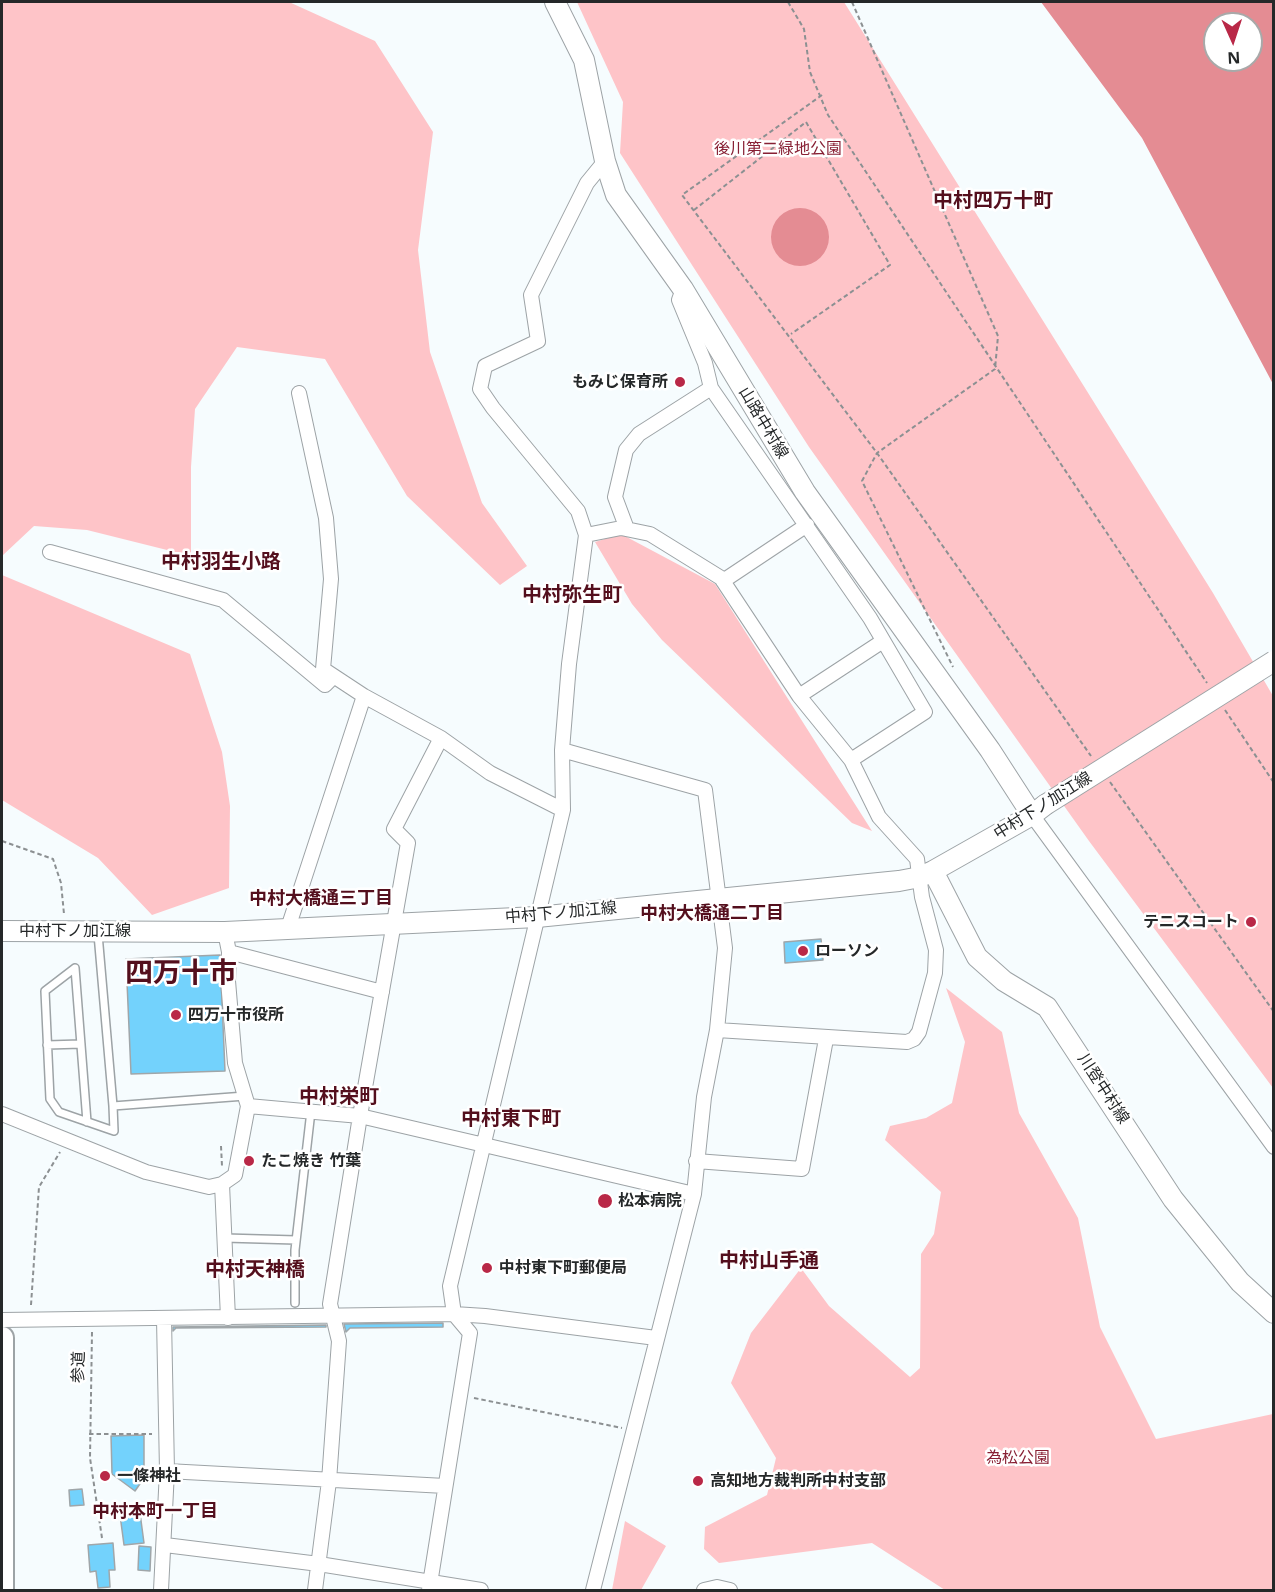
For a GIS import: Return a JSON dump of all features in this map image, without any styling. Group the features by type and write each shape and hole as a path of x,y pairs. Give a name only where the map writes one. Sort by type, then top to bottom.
{"highway":[{"path":"2,1338 2,1590"}],"main road":[{"name":"山路中村線","path":"555,2 584,60 605,160 616,195 683,289 805,492 990,750 1038,810"},
{"name":"中村下ノ加江線","path":"2,931 225,932 537,917 926,874 1038,810 1274,661"},
{"name":"川登中村線","path":"926,874 977,957 1004,981 1047,1006 1173,1199 1240,1282 1274,1313"}],"street":[{"path":"430,1586 470,1334 454,1314 450,1286 562,810 562,750 569,664 586,535 578,511 480,389 485,366 538,341 531,295 587,183 605,160"},
{"path":"683,289 679,300 705,363 711,388 807,525 883,641 925,712 851,760"},
{"path":"627,529 615,497 626,450 639,434 711,388"},
{"path":"299,393 326,518 331,579 323,669 364,696 441,738 490,773 562,810"},
{"path":"723,582 807,525"},
{"path":"586,535 627,529 650,534 723,582 799,696 851,760 879,817 917,859 926,874 922,897 936,950 935,973 919,1032 914,1039 907,1042 826,1039 717,1030"},
{"path":"50,552 223,600 325,685 333,677"},
{"path":"799,696 883,641"},
{"path":"288,928 364,696"},
{"path":"315,1590 329,1480 339,1341 330,1304 408,843 394,829 441,738"},
{"path":"562,750 705,790 725,948 717,1030 696,1161 694,1194 593,1590"},
{"path":"1038,810 1274,1147"},
{"path":"2,1114 146,1172 209,1187 222,1184 235,1175 238,1169 246,1101 236,1063 228,981 229,952 225,932"},
{"path":"229,952 382,992"},
{"path":"696,1161 802,1169 826,1039"},
{"path":"246,1101 360,1116 694,1194"},
{"path":"222,1184 228,1318"},
{"path":"295,1303 295,1318"},
{"path":"2,1320 295,1318 454,1314 656,1338"},
{"path":"161,1590 167,1471 164,1319"},
{"path":"167,1471 445,1486"},
{"path":"165,1545 319,1564 430,1586 481,1590"},
{"path":"704,1590 717,1587 730,1590"}],"lane":[{"path":"87,1122 75,968 45,991 50,1099 58,1112 87,1122 114,1131 98,932"},
{"path":"47,1045 81,1044"},
{"path":"113,1106 246,1101"},
{"path":"295,1303 296,1240 311,1111"},
{"path":"225,1238 296,1240"}],"path":[{"path":"788,2 804,29 810,72 822,95 828,115 995,369 1208,684"},
{"path":"852,2 998,336 995,369 877,453 862,482 957,673"},
{"path":"822,95 682,195 877,453 1096,762"},
{"path":"694,211 806,122 890,265 791,334"},
{"path":"1221,704 1274,783"},
{"path":"1109,781 1274,1012"},
{"path":"2,841 53,860 61,884 65,931"},
{"path":"30,1320 39,1187 67,1139"},
{"name":"参道","path":"93,1320 89,1434 102,1538"},
{"path":"459,1395 633,1430"},
{"path":"89,1434 167,1434"}],"green space":[{"path":"2,2 289,2 375,41 433,132 418,250 430,352 482,503 527,566 500,585 407,496 325,359 237,347 195,409 191,467 191,556 87,530 34,526 2,556"},
{"name":"後川第二緑地公園","path":"577,2 844,2 1213,593 1273,696 1273,1088 1089,841 809,447 620,153 623,102"},
{"path":"621,534 715,584 872,831 852,823 662,640 632,604 595,542"},
{"path":"2,575 190,654 222,752 230,806 229,888 152,915 98,858 2,800"},
{"name":"為松公園","path":"946,988 1002,1032 1019,1113 1078,1218 1100,1327 1156,1439 1273,1414 1273,1590 945,1590 872,1543 719,1563 704,1549 705,1527 767,1495 776,1458 731,1383 751,1333 801,1268 829,1306 910,1377 920,1368 921,1254 934,1234 941,1192 885,1140 890,1126 926,1118 952,1103 965,1042"},
{"path":"625,1521 666,1546 641,1590 612,1590"}],"shaded area":[{"path":"1041,2 1273,2 1273,384 1142,138"},
{"path":"800,208 811,210 824,221 829,237 827,248 816,261 800,266 789,264 776,253 771,237 773,226 784,213"}],"building":[{"name":"ローソン","path":"821,939 823,960 785,963 784,942"},
{"name":"四万十市役所","path":"220,955 225,1071 131,1074 126,959"},
{"path":"443,1323 443,1327 350,1328 346,1332 344,1324"},
{"path":"326,1325 326,1327 176,1328 173,1331 173,1327"},
{"path":"144,1435 144,1478 135,1491 112,1474 111,1436"},
{"path":"82,1489 84,1505 70,1506 69,1490"},
{"path":"140,1513 144,1543 124,1545 120,1515"},
{"path":"113,1543 115,1570 109,1570 110,1587 98,1588 96,1571 90,1572 88,1545"},
{"path":"139,1546 151,1547 150,1571 138,1570"}],"place":[{"name":"もみじ保育所","path":"680,382"},
{"name":"テニスコート","path":"1251,922"},
{"name":"ローソン","path":"803,951"},
{"name":"四万十市役所","path":"176,1015"},
{"name":"たこ焼き 竹葉","path":"249,1161"},
{"name":"松本病院","path":"605,1201"},
{"name":"中村東下町郵便局","path":"487,1268"},
{"name":"一條神社","path":"105,1476"},
{"name":"高知地方裁判所中村支部","path":"698,1481"}],"district":[{"name":"中村四万十町","path":"993,201"},
{"name":"中村羽生小路","path":"221,562"},
{"name":"中村弥生町","path":"572,595"},
{"name":"中村大橋通三丁目","path":"321,899"},
{"name":"中村大橋通二丁目","path":"712,914"},
{"name":"四万十市","path":"181,974"},
{"name":"中村栄町","path":"339,1097"},
{"name":"中村東下町","path":"511,1119"},
{"name":"中村山手通","path":"769,1261"},
{"name":"中村天神橋","path":"255,1270"},
{"name":"中村本町一丁目","path":"155,1512"}]}
